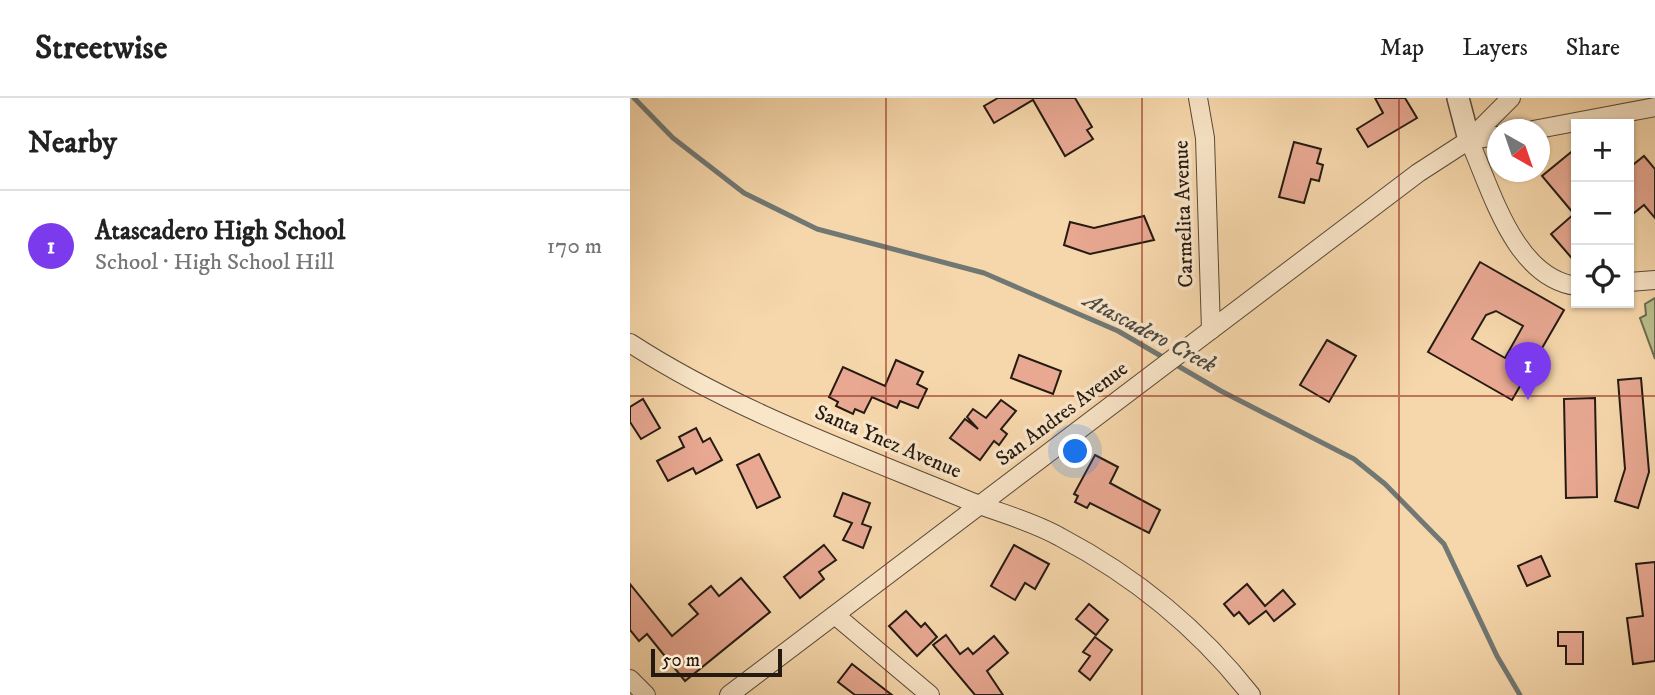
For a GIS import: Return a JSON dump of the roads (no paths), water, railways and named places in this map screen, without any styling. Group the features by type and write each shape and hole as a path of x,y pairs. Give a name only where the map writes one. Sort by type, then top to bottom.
{"street":[{"name":"Carmelita Avenue","path":"1198,98 1205,138 1211,330"},
{"path":"1458,98 1469,140 1514,240 1526,258 1545,276 1571,284"},
{"path":"1469,140 1511,98"},
{"path":"1550,127 1655,107"},
{"name":"San Andres Avenue","path":"730,695 1418,173 1469,140 1487,137"},
{"path":"1634,282 1655,281"},
{"name":"Santa Ynez Avenue","path":"630,343 726,396 979,505 1031,523 1107,566 1186,624 1222,658 1251,695"},
{"path":"835,615 930,695"},
{"path":"630,679 646,695"}],"waterway":[{"name":"Atascadero Creek","path":"634,98 673,138 744,193 817,229 984,273 1118,331 1221,391 1354,459 1385,484 1444,544 1497,656 1520,695"}],"place":[{"name":"Atascadero High School","path":"1528,400"}]}
